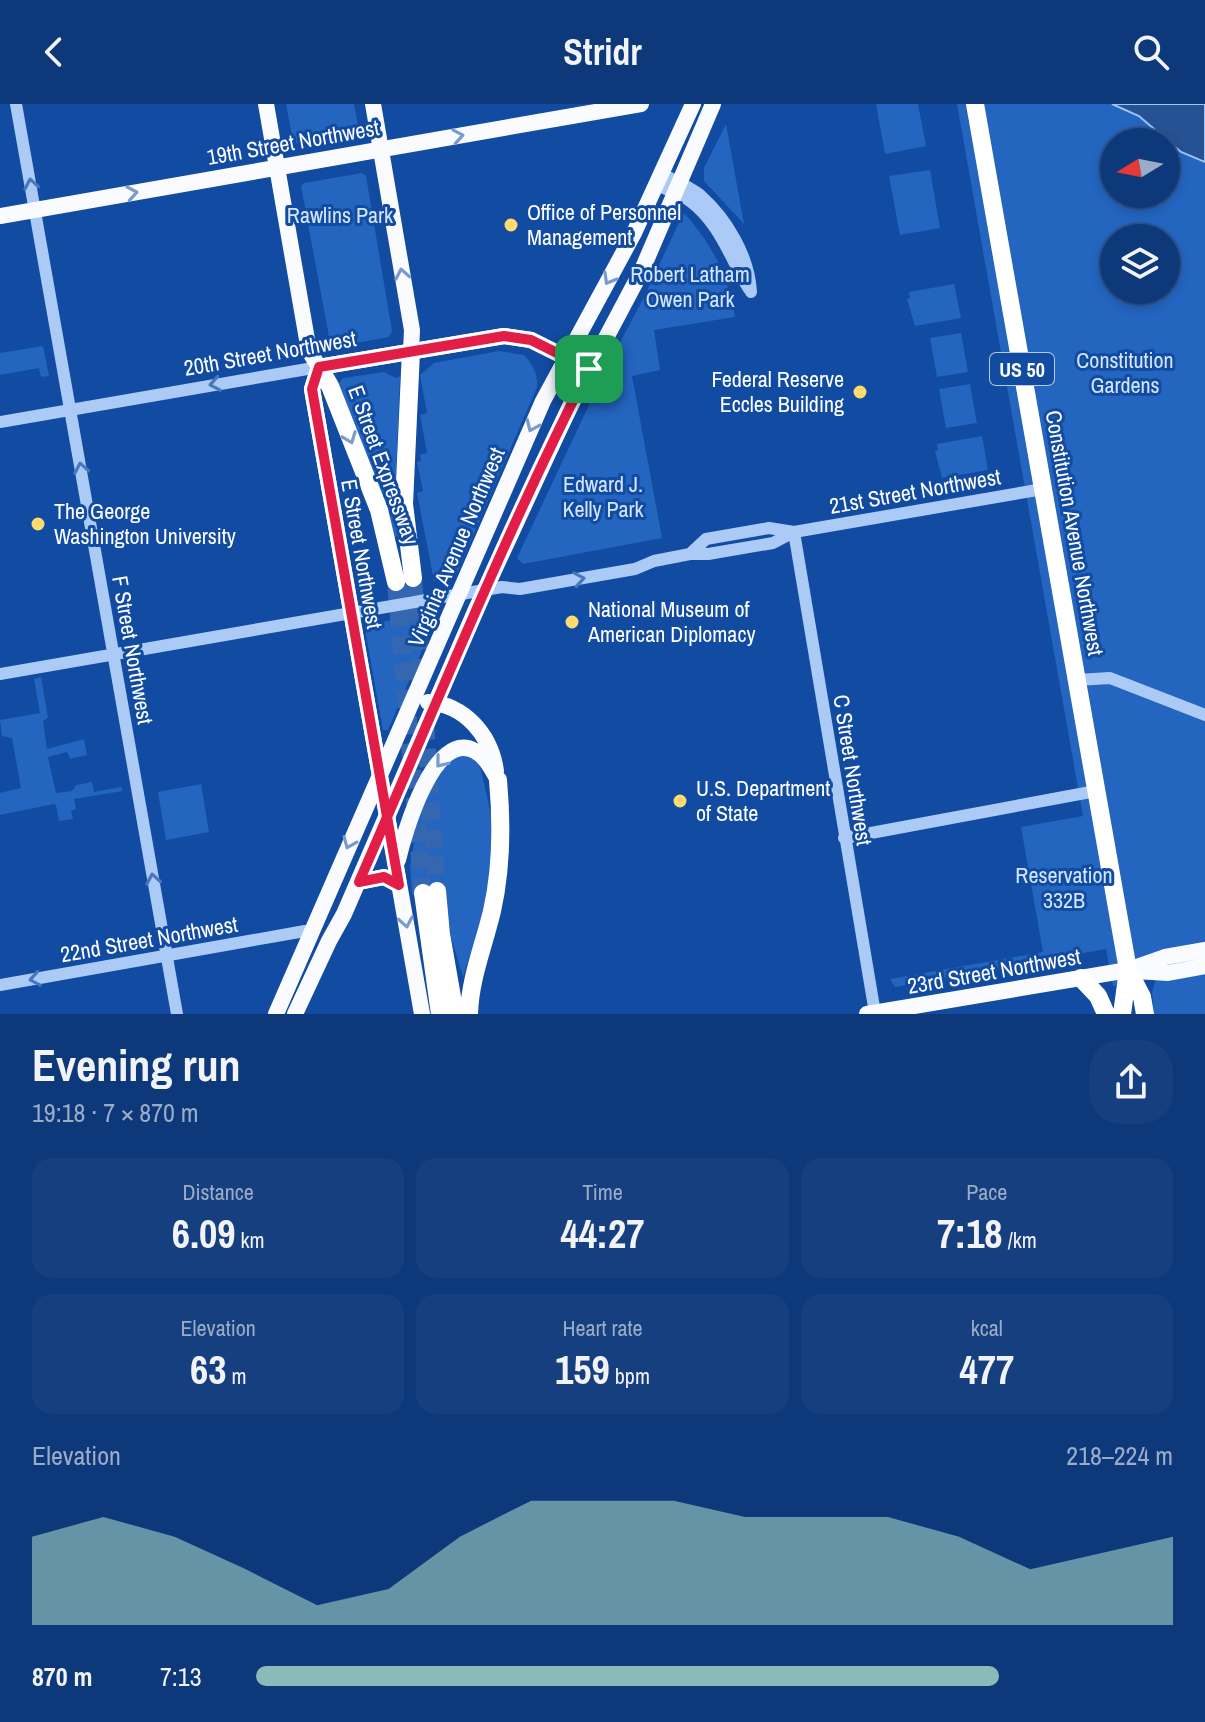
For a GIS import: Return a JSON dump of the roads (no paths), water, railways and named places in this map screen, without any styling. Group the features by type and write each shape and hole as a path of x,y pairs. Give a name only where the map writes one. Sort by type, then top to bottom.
{"highway":[{"name":"Constitution Avenue Northwest","path":"975,104 1128,970 1142,997 1145,1014"},
{"name":"E Street Expressway","path":"319,367 330,386 405,580 404,504 411,351"},
{"path":"469,1014 473,979 492,912 500,865 502,836 498,780"},
{"path":"440,1014 430,892 455,1014"},
{"name":"Constitution Avenue Northwest","path":"1122,1014 1128,970"},
{"path":"1081,978 1098,996 1106,1014"}],"main road":[{"name":"E Street Northwest","path":"266,104 309,351 319,367 312,389 422,1014"},
{"path":"373,104 412,330 411,351"},
{"name":"19th Street Northwest","path":"0,216 641,104"},
{"name":"Virginia Avenue Northwest","path":"276,1014 543,401 620,261 693,104"},
{"name":"Virginia Avenue Northwest","path":"295,1014 359,882 485,590 589,369 630,295 713,104"},
{"name":"20th Street Northwest","path":"319,367 504,336 531,340 589,369"},
{"path":"414,701 436,703 463,715 480,730 491,748 498,780"},
{"path":"396,867 407,824 442,757 458,749 476,751 498,780"},
{"path":"359,882 384,877 399,885"},
{"path":"267,1014 305,931 320,910"},
{"path":"304,1014 336,945 344,914"},
{"name":"23rd Street Northwest","path":"867,1014 1128,970 1165,957 1205,950"},
{"name":"23rd Street Northwest","path":"1128,970 1168,973 1205,966"}],"street":[{"name":"F Street Northwest","path":"16,104 177,1014"},
{"path":"659,180 700,195 727,228 750,269 751,292 729,250 707,219 678,188"},
{"name":"20th Street Northwest","path":"0,422 319,367"},
{"name":"21st Street Northwest","path":"0,674 502,587 520,589 635,569 654,561 690,554 706,539 769,528 794,532 1043,489"},
{"name":"C Street Northwest","path":"794,532 875,1013"},
{"path":"1077,680 1110,678 1205,715"},
{"path":"844,838 1096,791"},
{"name":"22nd Street Northwest","path":"0,985 305,931"}],"tunnel":[{"path":"413,578 422,684"},
{"path":"396,582 423,893"},
{"path":"425,722 437,891"}],"place":[{"name":"Office of Personnel Management","path":"511,225"},
{"name":"Federal Reserve Eccles Building","path":"860,392"},
{"name":"The George Washington University","path":"38,524"},
{"name":"National Museum of American Diplomacy","path":"572,622"},
{"name":"U.S. Department of State","path":"680,801"}],"park label":[{"name":"Rawlins Park","path":"340,215"},
{"name":"Robert Latham Owen Park","path":"690,286"},
{"name":"Constitution Gardens","path":"1125,372"},
{"name":"Edward J. Kelly Park","path":"603,496"},
{"name":"Reservation 332B","path":"1064,888"}]}
